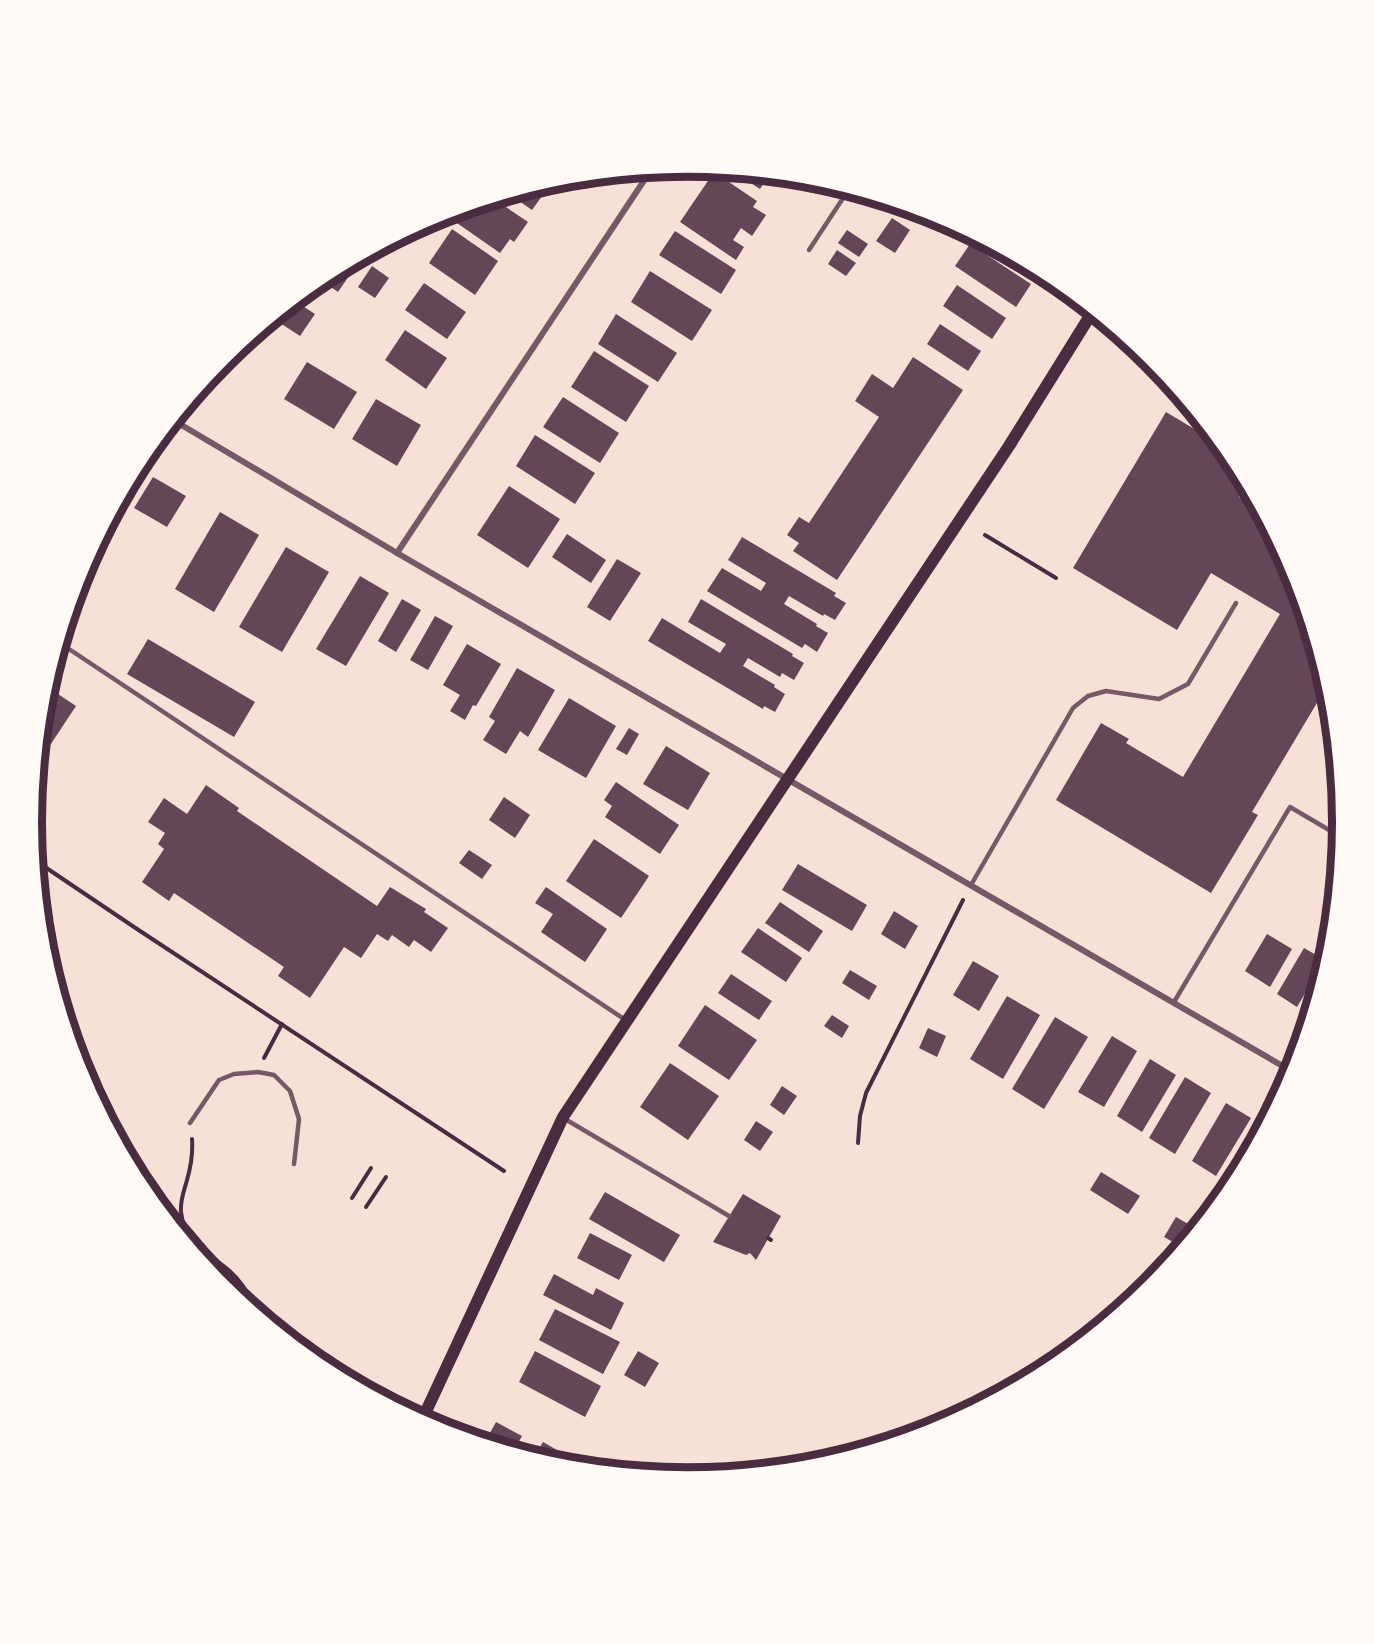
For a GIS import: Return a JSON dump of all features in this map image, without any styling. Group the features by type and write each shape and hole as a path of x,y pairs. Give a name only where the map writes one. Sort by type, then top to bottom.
{"main road":[{"path":"426,1411 563,1117 1009,446 1089,318"}],"street":[{"path":"397,553 646,178"},
{"path":"179,424 397,553 1284,1067"}],"lane":[{"path":"809,250 844,197"},
{"path":"970,885 1073,708 1088,696 1106,691 1159,699 1188,684 1236,603"},
{"path":"66,647 627,1021"},
{"path":"1174,1002 1290,807 1332,832"},
{"path":"190,1123 219,1080 234,1074 258,1072 274,1076 290,1092 299,1119 294,1164"},
{"path":"563,1117 729,1216"}],"path":[{"path":"986,535 1056,578"},
{"path":"44,869 45,867 504,1171"},
{"path":"858,1143 860,1116 866,1093 970,885"},
{"path":"264,1058 282,1024"},
{"path":"185,1226 181,1214 181,1201 193,1154 192,1139"},
{"path":"352,1198 371,1168"},
{"path":"366,1207 386,1177"},
{"path":"215,1261 239,1281 245,1291"}],"building":[{"path":"710,178 723,178 757,201 753,207 766,215 752,236 741,228 733,240 744,247 736,260 680,222"},
{"path":"746,180 764,182 760,189"},
{"path":"544,193 532,210 517,200"},
{"path":"502,204 528,222 514,242 510,239 500,253 454,221"},
{"path":"892,218 910,230 895,253 876,241"},
{"path":"452,229 498,261 475,295 429,263"},
{"path":"847,230 868,244 859,257 838,243"},
{"path":"675,231 736,270 721,294 659,255"},
{"path":"970,244 1031,284 1016,307 955,266"},
{"path":"837,250 856,263 846,276 828,264"},
{"path":"372,266 389,278 375,298 358,287"},
{"path":"650,271 712,310 692,341 631,302"},
{"path":"347,275 349,276 338,292 329,286"},
{"path":"424,283 466,312 447,339 405,310"},
{"path":"957,285 1006,318 992,339 943,306"},
{"path":"301,305 315,314 300,336 280,323"},
{"path":"616,314 677,353 658,382 598,344"},
{"path":"940,324 981,351 968,371 927,344"},
{"path":"405,330 447,358 426,389 385,360"},
{"path":"594,351 649,386 626,422 571,387"},
{"path":"913,357 963,390 837,580 793,551 799,543 787,535 799,517 809,523 879,417 855,401 872,374 893,388"},
{"path":"307,362 357,392 334,429 284,399"},
{"path":"563,397 619,433 600,463 543,427"},
{"path":"376,399 421,425 397,466 352,439"},
{"path":"1166,412 1202,434 1241,493 1239,497 1247,502 1283,575 1298,615 1320,697 1252,812 1258,815 1211,893 1056,800 1101,723 1129,739 1126,743 1183,777 1280,614 1211,573 1177,630 1073,568"},
{"path":"535,435 595,473 575,504 516,466"},
{"path":"153,477 186,496 167,527 134,508"},
{"path":"509,486 560,519 528,568 477,535"},
{"path":"220,512 259,535 214,612 175,589"},
{"path":"567,534 606,560 591,583 552,557"},
{"path":"742,537 836,593 834,596 846,603 835,620 824,614 823,616 789,596 784,604 828,633 817,652 805,644 802,648 707,591 722,568 761,591 766,583 728,560"},
{"path":"286,547 329,572 282,652 239,627"},
{"path":"617,559 641,573 610,621 587,607"},
{"path":"360,576 389,593 346,666 316,649"},
{"path":"402,599 421,610 396,652 378,641"},
{"path":"701,599 793,654 792,656 804,663 794,680 782,673 780,677 748,658 743,666 775,685 774,687 785,694 775,712 764,706 763,709 648,641 662,618 720,653 726,644 688,622"},
{"path":"435,616 453,626 428,670 410,660"},
{"path":"148,639 255,702 234,737 127,674"},
{"path":"467,644 501,664 465,720 450,711 460,695 443,685"},
{"path":"517,668 555,690 528,737 520,731 506,754 483,740 495,721 489,717"},
{"path":"55,692 76,706 46,751"},
{"path":"569,698 616,726 586,778 538,750"},
{"path":"629,728 639,734 627,755 616,749"},
{"path":"666,746 710,773 688,810 643,784"},
{"path":"616,782 679,825 660,854 605,817 612,806 604,800"},
{"path":"206,785 239,808 237,811 377,906 390,887 426,909 424,912 448,928 431,952 414,940 409,947 392,935 388,941 377,934 361,958 344,947 310,998 278,976 284,967 174,893 169,901 142,882 164,849 158,844 165,833 148,822 164,798 187,814"},
{"path":"504,797 530,815 515,838 489,820"},
{"path":"594,839 649,876 621,918 566,881"},
{"path":"469,850 492,865 482,879 459,863"},
{"path":"798,864 867,905 852,931 782,890"},
{"path":"546,887 607,929 585,962 541,932 553,914 535,903"},
{"path":"780,902 823,931 809,952 765,923"},
{"path":"894,911 918,926 905,949 881,934"},
{"path":"758,928 802,958 786,982 741,952"},
{"path":"1267,934 1292,949 1270,987 1245,971"},
{"path":"1304,948 1318,956 1312,983 1297,1007 1277,994"},
{"path":"973,961 999,976 979,1011 953,995"},
{"path":"850,970 877,986 869,1000 842,983"},
{"path":"731,974 772,1001 759,1020 718,993"},
{"path":"1007,996 1040,1015 1003,1079 970,1059"},
{"path":"705,1005 757,1040 729,1080 678,1046"},
{"path":"832,1015 849,1026 842,1038 824,1026"},
{"path":"1055,1017 1088,1037 1044,1109 1012,1089"},
{"path":"928,1028 946,1036 937,1057 919,1048"},
{"path":"1112,1036 1137,1051 1104,1107 1078,1092"},
{"path":"1150,1059 1176,1075 1142,1132 1117,1116"},
{"path":"670,1063 719,1096 688,1140 640,1107"},
{"path":"1185,1077 1211,1093 1175,1154 1149,1138"},
{"path":"782,1086 797,1096 784,1115 770,1105"},
{"path":"1226,1103 1251,1118 1216,1176 1192,1161"},
{"path":"756,1121 773,1132 760,1151 744,1140"},
{"path":"1101,1172 1140,1196 1128,1214 1090,1190"},
{"path":"605,1192 680,1235 664,1262 589,1219"},
{"path":"743,1194 781,1216 756,1260 750,1253 746,1255 713,1242"},
{"path":"1176,1217 1190,1225 1175,1243 1164,1237"},
{"path":"590,1233 632,1255 619,1280 577,1258"},
{"path":"554,1274 593,1295 596,1288 624,1303 611,1330 543,1295"},
{"path":"555,1309 620,1342 603,1374 539,1340"},
{"path":"535,1351 601,1386 585,1417 519,1382"},
{"path":"638,1351 659,1363 645,1387 624,1375"},
{"path":"496,1422 522,1436 518,1444 489,1436"},
{"path":"543,1442 567,1456 561,1455 538,1450"}]}
